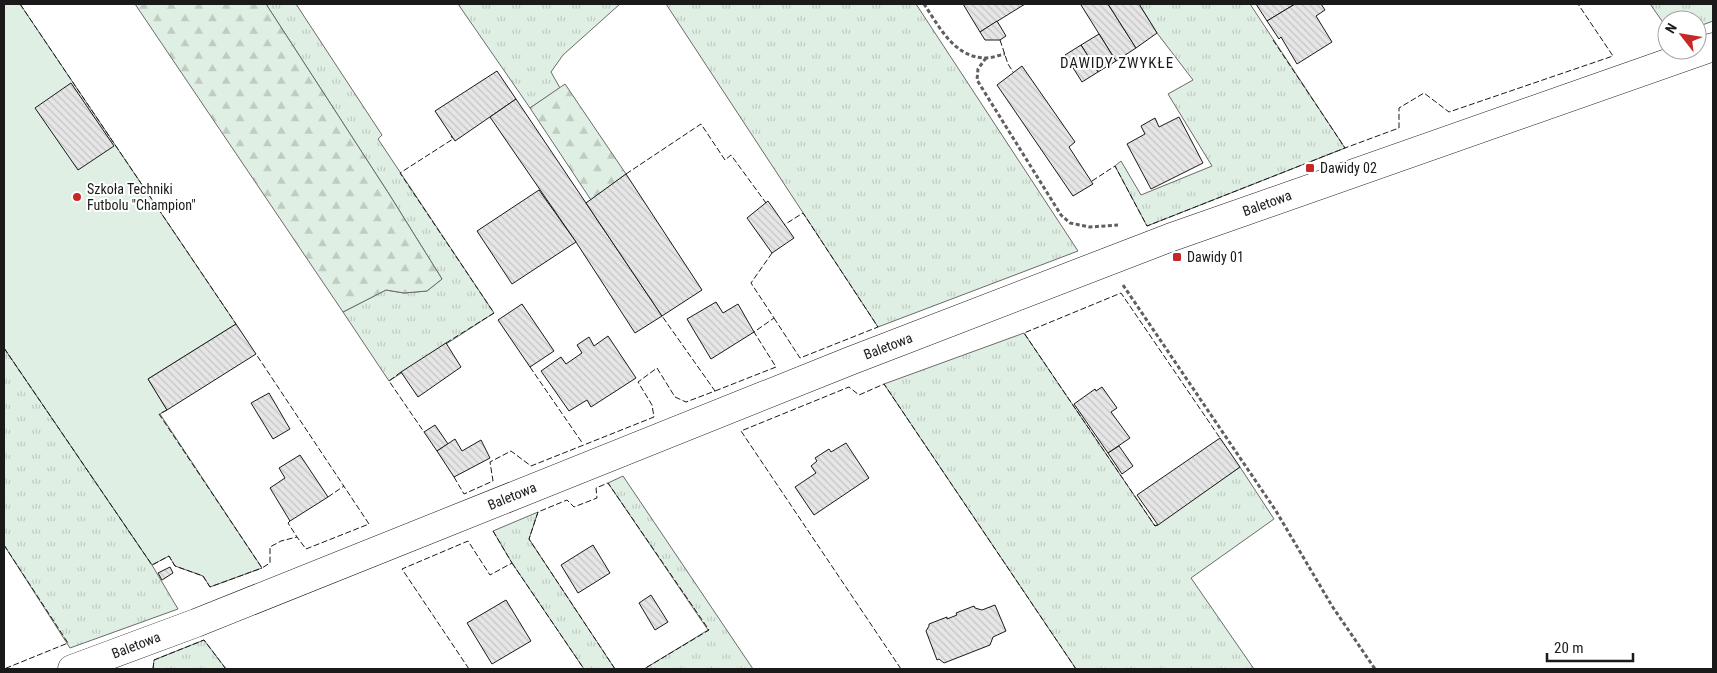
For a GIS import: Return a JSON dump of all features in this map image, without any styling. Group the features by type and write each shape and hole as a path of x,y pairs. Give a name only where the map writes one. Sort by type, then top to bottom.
{"street":[{"name":"Baletowa","path":"72,669 196,622 850,361 1111,260 1293,193 1713,47"}],"path":[{"path":"924,4 949,41 970,54 986,58 1005,54"},
{"path":"986,58 978,69 977,80 1061,214 1070,223 1090,227 1126,225"},
{"path":"1111,260 1118,278 1276,511 1332,606 1375,669"}],"green space":[{"name":"Szkoła Techniki Futbolu \"Champion\"","path":"4,4 20,4 236,324 148,379 167,410 160,414 262,568 210,587 203,576 175,566 169,556 152,565 4,348"},
{"path":"135,4 266,4 442,279 427,291 404,293 386,290 343,312"},
{"path":"266,4 296,4 382,135 378,139 494,313 389,381 343,312 386,290 404,293 427,291 442,279"},
{"path":"458,4 620,4 563,55 551,72 560,88 530,108"},
{"path":"666,4 916,4 1078,251 878,327"},
{"path":"1139,4 1250,4 1345,148 1147,226 1115,166 1121,161 1141,195 1212,166 1168,94 1193,80 1157,33"},
{"path":"1650,4 1713,4 1713,21 1707,23 1707,10 1657,10 1657,14"},
{"path":"565,84 626,174 591,200 530,108"},
{"path":"1024,333 1155,526 1240,467 1274,519 1191,578 1254,669 1076,669 884,384"},
{"path":"4,348 152,565 178,609 70,648 4,545"},
{"path":"623,476 753,669 644,669 708,630 608,483"},
{"path":"538,512 529,539 615,669 584,669 512,563 493,531"},
{"path":"204,640 226,669 153,669 154,660"}],"building":[{"path":"963,4 1025,4 980,32"},
{"path":"1108,4 1136,48 1116,61 1081,5"},
{"path":"1108,4 1139,4 1157,33 1136,48"},
{"path":"1256,4 1295,4 1267,21"},
{"path":"1295,4 1321,4 1325,10 1316,16 1332,42 1297,64 1281,37 1279,39 1267,21"},
{"path":"997,21 1006,36 1000,40 985,40 980,32"},
{"path":"1099,34 1116,61 1098,72 1081,45"},
{"path":"1081,45 1098,72 1082,82 1065,55"},
{"path":"1022,66 1075,142 1069,147 1093,184 1073,196 997,85"},
{"path":"497,71 516,99 455,141 435,111"},
{"path":"71,83 114,146 78,170 35,108"},
{"path":"516,99 662,316 635,333 576,242 490,117"},
{"path":"1179,117 1203,163 1151,189 1127,144 1145,134 1141,126 1155,118 1159,127"},
{"path":"626,174 702,290 662,316 586,203"},
{"path":"539,190 576,242 512,284 477,231"},
{"path":"768,201 794,238 772,253 747,218"},
{"path":"716,302 723,313 738,304 754,332 711,359 687,319"},
{"path":"522,304 554,351 530,367 498,320"},
{"path":"236,324 256,354 167,410 148,379"},
{"path":"608,336 636,378 591,407 587,400 569,411 541,371 561,357 566,364 582,353 577,345 589,337 594,346"},
{"path":"446,343 461,367 418,397 401,372"},
{"path":"1102,387 1117,408 1111,412 1130,438 1108,453 1074,404 1095,389 1096,391"},
{"path":"269,393 290,429 273,439 251,403"},
{"path":"435,425 448,444 437,451 424,432"},
{"path":"1220,438 1240,467 1158,525 1137,495"},
{"path":"455,439 462,451 481,440 490,458 454,477 437,451"},
{"path":"846,443 869,478 814,515 795,487 816,473 811,466 817,461 815,458 829,449 831,452"},
{"path":"1119,446 1133,466 1122,474 1108,453"},
{"path":"300,455 328,497 290,521 270,488 285,478 279,468"},
{"path":"593,545 610,573 578,593 561,565"},
{"path":"170,567 173,573 162,580 158,573"},
{"path":"651,595 668,622 655,630 639,603"},
{"path":"506,600 531,641 492,664 467,623"},
{"path":"995,605 1006,631 993,637 990,645 944,663 939,659 937,660 926,631 929,624 957,615 956,613 974,606 982,610"}],"fence":[{"path":"20,4 236,324"},
{"path":"1273,40 1345,148 1399,128 1399,108 1424,93 1449,112 1613,56 1578,4"},
{"path":"1000,40 1008,64 1013,72"},
{"path":"626,174 701,124 725,160 731,155 766,203"},
{"path":"446,343 494,313 400,173 453,139 451,136"},
{"path":"1092,181 1115,166 1147,226 1345,148"},
{"path":"774,318 800,358 878,327 803,213 784,225"},
{"path":"715,391 776,367 754,332 774,318 751,283 772,253"},
{"path":"1158,525 1155,526 1024,333 1121,293 1220,438"},
{"path":"454,477 464,494 493,481 490,462 511,451 531,466 654,417 652,405 638,382 657,368 675,397 686,402 715,391 662,316"},
{"path":"4,348 152,565 169,556 175,566 203,576 210,587 262,568"},
{"path":"167,410 159,414 262,568 270,563 270,547 281,541 297,537 306,549 369,524 256,354"},
{"path":"530,367 583,444"},
{"path":"401,372 389,381 424,432"},
{"path":"901,669 741,431 849,387 859,395 884,384 1076,669"},
{"path":"615,669 529,539 538,512 567,500 574,507 597,498 596,488 608,483 709,630 644,669"},
{"path":"328,497 344,486"},
{"path":"290,521 288,523 297,537"},
{"path":"469,669 402,569 468,541 490,575 512,563 493,531"},
{"path":"4,545 68,643 4,669"},
{"path":"512,563 584,669"},
{"path":"153,669 154,660 204,640 226,669"}],"place":[{"name":"Dawidy 02","path":"1310,168"},
{"name":"Szkoła Techniki Futbolu \"Champion\"","path":"77,197"},
{"name":"Dawidy 01","path":"1177,257"}],"district":[{"name":"DAWIDY ZWYKŁE","path":"1117,63"}]}
